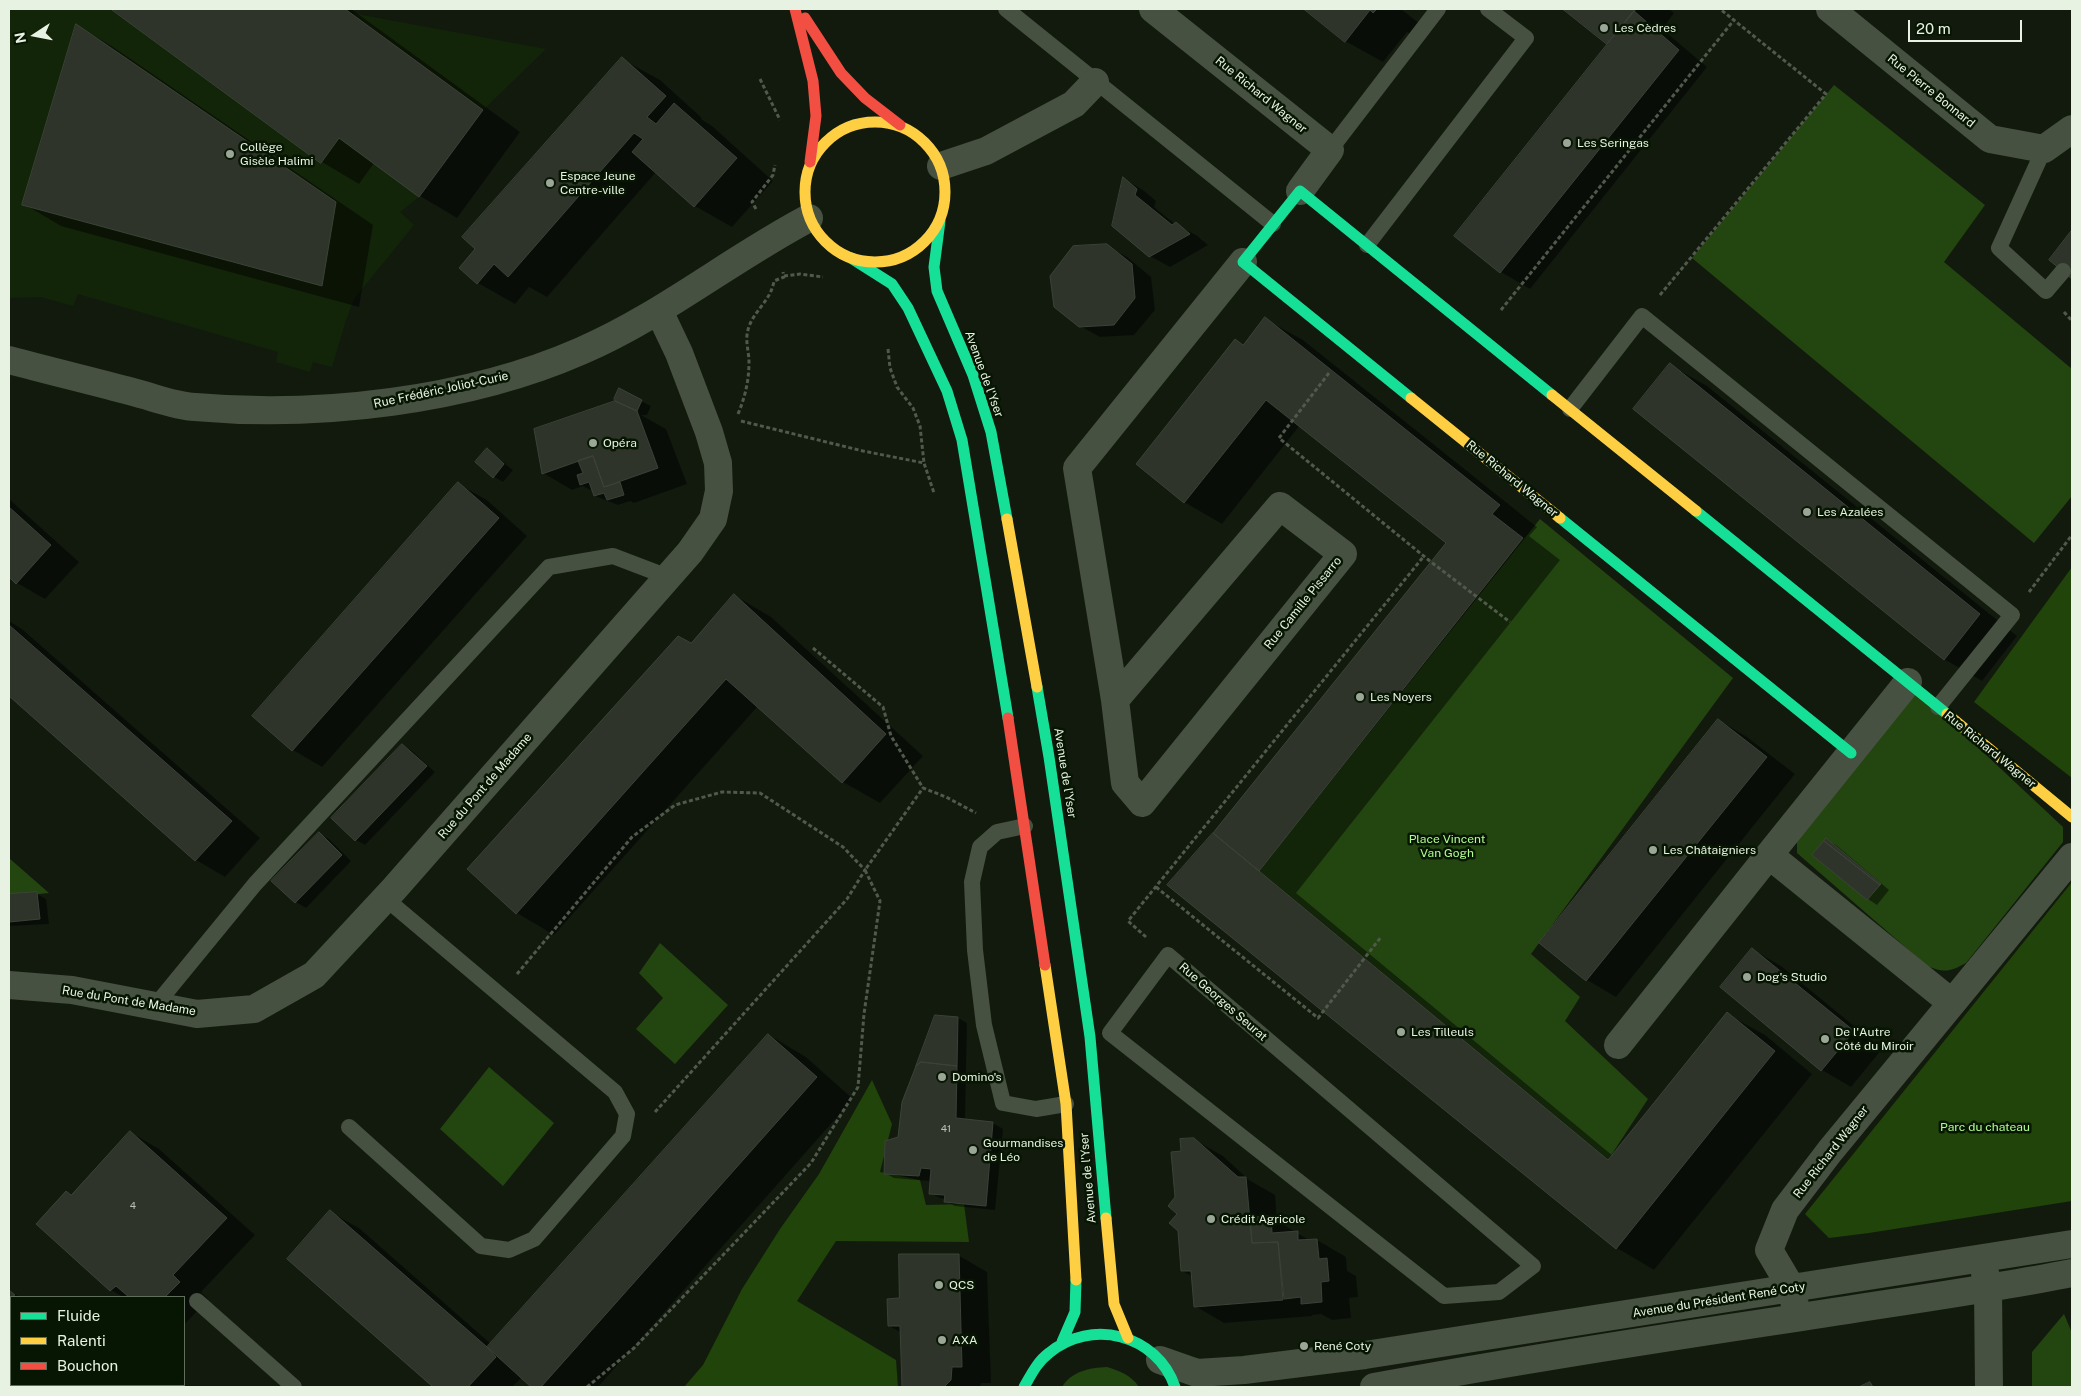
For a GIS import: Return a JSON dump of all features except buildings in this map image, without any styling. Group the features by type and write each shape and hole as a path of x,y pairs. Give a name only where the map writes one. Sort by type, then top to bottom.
{"main road":[{"path":"797,9 842,73 865,98 901,126 918,135 931,149 941,166 945,184 944,203 940,221 928,238 912,252 893,260 872,262 851,258 833,249 819,235 809,218 805,200 805,181 810,163 816,116 813,81 797,9"},
{"path":"810,163 822,145 838,131 858,122 880,121 901,126"},
{"path":"1243,262 1300,191"},
{"name":"Rue Richard Wagner","path":"1300,191 1908,682 2072,817"},
{"name":"Avenue de l'Yser","path":"940,221 934,267 937,291 973,375 991,432 1049,757 1090,1037 1114,1304 1128,1338"},
{"name":"Avenue de l'Yser","path":"851,258 892,284 908,308 950,400 962,440 1024,826 1066,1104 1076,1279 1075,1312 1062,1342"},
{"name":"Rue Richard Wagner","path":"1243,262 1851,753"},
{"path":"1024,1387 1039,1361 1062,1342 1084,1334 1106,1333 1128,1338 1146,1347 1160,1360 1175,1387"}],"street":[{"name":"Rue Richard Wagner","path":"1153,9 1330,150"},
{"name":"Rue Pierre Bonnard","path":"1830,9 1990,139 2044,148"},
{"path":"941,166 986,151 1074,104 1095,82"},
{"path":"2044,148 2072,129"},
{"path":"1300,191 1330,150"},
{"name":"Rue Frédéric Joliot-Curie","path":"9,360 193,407 298,410 379,404 513,376 581,351 659,311 771,238 809,218"},
{"name":"Rue Camille Pissarro","path":"1115,700 1280,506 1343,554 1142,803 1125,783 1115,700 1078,468 1243,262"},
{"name":"Rue du Pont de Madame","path":"9,985 72,990 197,1014 254,1009 314,975 385,898 690,552 713,518 719,491 718,463 709,432 679,353 659,311"},
{"path":"1618,1045 1908,682"},
{"path":"1769,856 1952,1002"},
{"name":"Rue Richard Wagner","path":"1797,1317 1792,1289 1769,1250 1785,1210 1830,1151 2072,857"},
{"name":"Avenue du Président René Coty","path":"1160,1360 1197,1373 1253,1369 1365,1355 2072,1244"},
{"path":"1984,1259 1988,1290 1989,1387"},
{"path":"1374,1387 1455,1372 1797,1317 1988,1290 2072,1273"},
{"path":"1365,1355 1370,1387"}],"lane":[{"path":"1006,9 1273,224"},
{"path":"1330,150 1438,9"},
{"path":"1367,245 1526,38 1488,9"},
{"path":"2044,148 1999,248 2046,292 2063,271"},
{"path":"1570,409 1642,316 2012,615 1938,707"},
{"path":"155,1006 255,884 550,567 613,556 668,577"},
{"path":"1024,826 997,832 980,847 972,882 975,950 984,1025 1003,1104 1036,1109 1066,1104"},
{"path":"349,1126 481,1246 509,1250 534,1239 623,1136 627,1114 616,1092 385,898"},
{"name":"Rue Georges Seurat","path":"1168,954 1533,1266 1499,1292 1444,1296 1110,1033 1168,954"},
{"path":"1090,1037 1110,1033"},
{"path":"197,1301 294,1387"}],"path":[{"path":"1642,316 1826,94 1720,9"},
{"path":"1480,336 1734,20"},
{"path":"760,79 782,124"},
{"path":"777,160 774,175 752,202 771,238 784,276"},
{"path":"826,278 800,274 784,276 774,281 772,294 754,315 747,335 749,364 746,393 736,420 803,435 863,452 924,463"},
{"path":"886,340 890,368 897,387 913,408 920,426 924,463 936,497"},
{"path":"1349,348 1279,438 1424,556 1510,622"},
{"path":"2012,615 2072,535"},
{"path":"1168,954 1128,921 1424,556"},
{"path":"814,648 883,707 891,736 924,788 946,797 985,818 997,832"},
{"path":"627,1114 648,1120 847,899 924,788"},
{"path":"499,995 632,837 675,805 722,792 760,793 843,846 866,870 880,901 864,1014 858,1087 812,1163 634,1348 587,1387"},
{"path":"1156,887 1318,1018 1381,937"}],"shaded area":[{"name":"Collège Gisèle Halimi","path":"9,9 345,9 351,13 546,49 483,110 419,197 400,212 414,225 354,299 332,367 313,362 310,372 276,362 278,352 78,294 73,306 41,297 9,298"}],"green space":[{"path":"1834,85 1985,205 1944,262 2072,369 2072,496 2034,543 1692,258"},
{"name":"Place Vincent Van Gogh","path":"1540,519 1733,678 1531,954 1580,997 1565,1021 1648,1099 1608,1160 1259,871"},
{"path":"2072,567 2072,778 1974,702"},
{"path":"1908,682 2063,827 2063,842 1966,963 1947,970 1938,970 1927,966 1797,853 1797,841"},
{"path":"9,858 49,893 9,897"},
{"name":"Parc du chateau","path":"2072,882 2072,1201 1829,1238 1805,1214"},
{"path":"660,943 728,1005 675,1064 636,1029 663,998 639,973"},
{"path":"489,1067 554,1123 503,1186 440,1129"},
{"path":"872,1080 892,1124 880,1172 920,1180 926,1205 964,1204 969,1242 836,1241 797,1301 896,1360 898,1387 684,1387 703,1365 742,1289 780,1229 819,1174"},
{"path":"2064,1314 2072,1333 2072,1387 2032,1387 2032,1352"},
{"path":"1107,1367 1125,1374 1139,1387 1062,1387 1071,1377 1082,1371"}],"traffic: fast":[{"path":"1411,398 1243,262 1300,191 1552,395"},
{"path":"940,221 934,267 937,291 973,375 991,432 1007,519"},
{"path":"851,258 892,284 908,308 947,391 962,440 1008,718"},
{"path":"1696,511 1947,714"},
{"path":"1560,518 1851,753"},
{"path":"1037,687 1090,1037 1106,1218"},
{"path":"1062,1342 1075,1312 1076,1280"},
{"path":"1024,1387 1032,1373 1049,1353 1066,1342 1084,1336 1103,1334 1121,1337 1138,1344 1154,1354 1166,1369 1175,1387"}],"traffic: slow":[{"path":"875,122 889,123 902,127 914,133 925,142 934,153 940,165 944,178 945,192 944,206 940,219 934,231 925,242 914,251 902,257 889,261 875,262 861,261 848,257 836,251 825,242 816,231 810,219 806,206 805,192 806,178 810,165 816,153 825,142 836,133 848,127 861,123 875,122"},
{"path":"1552,395 1696,511"},
{"path":"1411,398 1560,518"},
{"path":"1007,519 1037,687"},
{"path":"1947,714 2072,817"},
{"path":"1045,965 1066,1104 1076,1280"},
{"path":"1106,1218 1114,1304 1128,1338"}],"traffic: jam":[{"path":"795,9 813,81 816,116 810,162"},
{"path":"805,18 841,73 865,98 900,125"},
{"path":"1008,718 1045,965"}],"place":[{"name":"Les Cèdres","path":"1604,28"},
{"name":"Les Seringas","path":"1567,143"},
{"name":"Collège Gisèle Halimi","path":"230,154"},
{"name":"Espace Jeune Centre-ville","path":"550,183"},
{"name":"Opéra","path":"593,443"},
{"name":"Les Azalées","path":"1807,512"},
{"name":"Les Noyers","path":"1360,697"},
{"name":"Les Châtaigniers","path":"1653,850"},
{"name":"Dog's Studio","path":"1747,977"},
{"name":"Les Tilleuls","path":"1401,1032"},
{"name":"De l'Autre Côté du Miroir","path":"1825,1039"},
{"name":"Domino's","path":"942,1077"},
{"name":"Gourmandises de Léo","path":"973,1150"},
{"name":"Crédit Agricole","path":"1211,1219"},
{"name":"QCS","path":"939,1285"},
{"name":"AXA","path":"942,1340"},
{"name":"René Coty","path":"1304,1346"}]}
